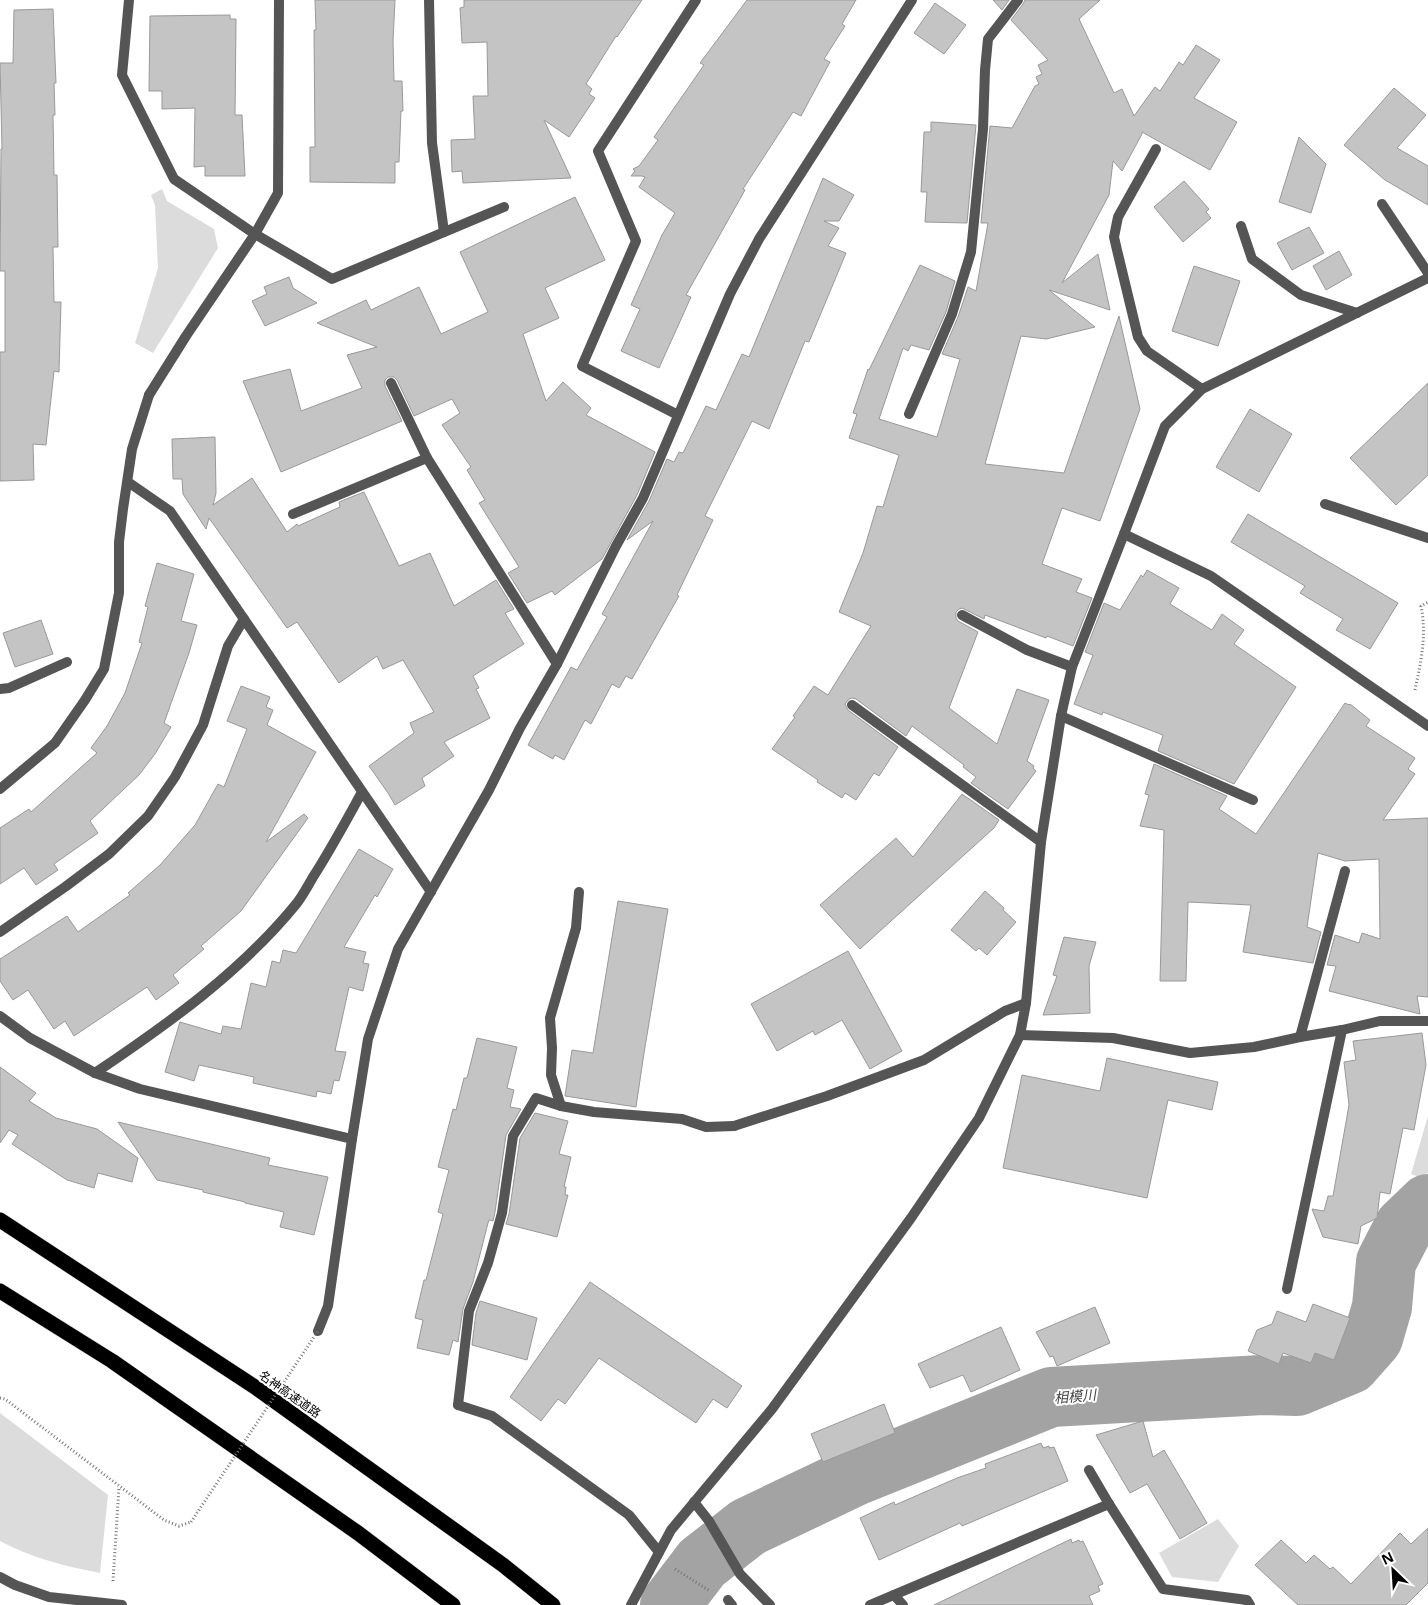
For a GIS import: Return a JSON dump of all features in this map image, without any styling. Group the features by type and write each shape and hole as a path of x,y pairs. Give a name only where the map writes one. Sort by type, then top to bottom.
{"highway":[{"name":"名神高速道路","path":"0,1220 255,1387 503,1564 553,1605"},
{"path":"0,1291 112,1361 358,1532 453,1605"}],"street":[{"path":"129,0 122,75 174,179 255,234 332,279 504,206"},
{"path":"0,789 55,743 104,669 119,593 119,542 122,509 132,449 149,396 186,336 255,234 278,193 279,0"},
{"path":"428,0 432,143 444,232"},
{"path":"678,415 582,366 636,241 598,151 696,0"},
{"path":"318,1331 328,1306 368,1039 398,950 489,790 520,728 557,664 616,546 643,498 730,294 760,239 912,0"},
{"path":"909,414 952,314 971,252 983,130 988,39 1018,0"},
{"path":"1156,149 1118,217 1114,237 1116,250 1138,337 1147,351 1202,389"},
{"path":"1382,204 1428,273"},
{"path":"1241,226 1252,259 1301,295 1357,313"},
{"path":"631,1605 671,1530 772,1409 911,1218 979,1118 1020,1036 1026,1003 1041,842 1061,716 1072,667 1165,426 1202,389 1428,278"},
{"path":"391,383 427,458 557,664"},
{"path":"293,514 427,458"},
{"path":"128,482 170,510 431,892"},
{"path":"1325,504 1428,538"},
{"path":"1124,534 1211,576 1427,726"},
{"path":"962,615 1027,650 1072,667"},
{"path":"0,932 109,854 148,816 175,777 203,726 228,646 244,619"},
{"path":"0,689 9,688 67,662"},
{"path":"852,705 1041,842"},
{"path":"1061,716 1253,800"},
{"path":"95,1073 141,1042 228,976 266,938 298,902 362,792"},
{"path":"1300,1037 1345,870"},
{"path":"562,1106 551,1075 550,1018 576,928 579,892"},
{"path":"659,1552 629,1516 613,1504 492,1416 458,1405 470,1311 488,1263 502,1213 513,1136 536,1098 562,1106 594,1112 682,1119 706,1127 734,1126 827,1096 924,1060 1005,1011 1026,1003"},
{"path":"0,1016 30,1038 95,1073 140,1089 352,1139"},
{"path":"1020,1036 1113,1038 1190,1053 1254,1047 1380,1021 1428,1021"},
{"path":"1286,1289 1342,1030"},
{"path":"1090,1470 1109,1504 1163,1589 1247,1600 1250,1605"},
{"path":"694,1502 709,1521 740,1574 770,1605"},
{"path":"870,1605 1109,1504"},
{"path":"0,1578 49,1597 122,1605"},
{"path":"894,1595 903,1605"}],"path":[{"path":"1427,726 1415,692 1424,637 1421,606 1428,602"},
{"path":"0,1398 4,1399 164,1520 179,1526 191,1522 318,1331"},
{"path":"113,1575 119,1487"},
{"path":"676,1571 707,1590"}],"shaded area":[{"path":"162,189 167,201 214,229 218,248 153,353 135,343 158,268 155,205 151,195"},
{"path":"1428,1116 1428,1173 1419,1177 1411,1174"},
{"path":"0,1413 108,1495 100,1573 49,1561 0,1541"},
{"path":"1218,1519 1239,1546 1218,1582 1172,1577 1159,1553"}],"building":[{"path":"315,0 395,0 394,81 402,81 403,111 401,111 399,162 395,162 395,183 310,182 310,147 315,147"},
{"path":"464,0 642,0 616,36 586,84 592,89 589,94 595,98 569,137 544,120 571,178 463,183 462,171 452,172 451,140 475,139 473,96 488,96 487,42 462,43 460,8 464,7"},
{"path":"747,0 856,0 842,24 845,26 824,59 830,62 801,116 793,112 743,189 745,190 686,295 691,297 659,368 621,351 640,309 631,305 662,235 675,213 639,187 645,177 631,176 635,171 633,169 639,166 658,140 654,137 704,65 700,63"},
{"path":"993,0 1009,0 1002,10"},
{"path":"1025,0 1100,0 1079,19 1114,93 1122,89 1134,116 1155,87 1160,91 1179,62 1183,65 1196,45 1220,60 1194,98 1237,122 1210,170 1142,132 1122,171 1113,161 1109,195 1062,283 1098,254 1110,310 1049,290 1095,327 1046,339 1021,336 985,464 1064,473 1119,316 1140,409 1100,521 1062,508 1042,564 1082,579 1076,592 1092,598 1073,646 985,615 984,619 962,608 956,612 958,621 978,632 949,708 997,744 1017,689 1049,700 1027,761 1034,766 1033,768 1036,771 1008,809 971,783 976,777 963,767 964,765 912,726 906,736 852,698 845,704 848,710 898,747 879,776 874,773 856,800 845,793 842,798 772,749 814,686 828,695 871,626 839,612 863,553 877,506 883,507 899,455 849,438 857,414 853,413 868,369 920,265 955,281 946,312 929,350 911,345 908,351 903,348 879,419 937,437 960,359 942,354 958,317 968,287 976,291 988,223 981,223 990,126 1012,128 1035,86 1039,84 1036,77 1042,74 1038,65 1048,60 1011,20"},
{"path":"935,3 966,25 944,54 914,33"},
{"path":"53,9 56,83 54,83 55,115 53,115 54,175 57,175 58,247 53,247 54,302 61,302 59,372 54,371 46,445 33,444 34,480 0,481 0,352 5,352 5,271 0,271 2,149 0,63 13,63 14,10"},
{"path":"230,15 230,19 236,19 235,115 242,115 245,176 205,176 205,166 194,167 195,108 162,109 162,91 149,91 150,16"},
{"path":"1394,88 1426,115 1397,148 1428,166 1428,205 1385,180 1344,145"},
{"path":"931,122 976,125 967,223 925,222 927,192 921,192 924,132 931,132"},
{"path":"1299,137 1326,164 1311,213 1279,202"},
{"path":"823,178 854,195 839,221 824,221 839,228 828,246 846,253 809,342 805,341 769,429 752,421 705,516 713,520 677,595 679,596 632,679 626,676 619,688 612,684 591,724 585,720 564,760 555,755 553,759 528,745 571,667 577,670 607,617 602,614 653,521 627,540 649,501 667,459 674,462 679,452 683,453 706,406 716,410 742,354 749,357"},
{"path":"1184,181 1209,209 1206,212 1211,218 1183,242 1154,207"},
{"path":"575,197 605,260 545,288 559,318 523,334 546,401 563,382 591,408 586,415 655,452 637,495 602,559 555,595 552,591 527,603 508,573 519,567 479,503 485,500 467,470 471,467 442,425 460,413 452,399 414,416 397,380 394,377 388,377 385,380 385,386 402,421 281,472 243,381 290,369 301,411 362,388 347,355 377,347 317,323 366,300 371,310 419,287 441,334 488,312 460,252"},
{"path":"1309,227 1324,253 1292,270 1277,243"},
{"path":"1339,251 1352,275 1326,290 1313,266"},
{"path":"1194,266 1240,281 1218,346 1172,331"},
{"path":"289,277 293,288 317,303 265,326 252,301 267,294 264,287"},
{"path":"1428,383 1428,475 1396,505 1350,458"},
{"path":"1250,409 1292,434 1259,492 1216,467"},
{"path":"215,437 216,493 213,505 252,478 287,532 297,524 298,526 340,507 339,502 364,492 399,566 430,553 454,606 496,580 514,609 505,613 524,644 473,676 479,688 476,689 490,718 444,742 454,756 422,778 425,786 395,805 369,766 414,733 410,723 434,712 403,660 383,669 377,656 339,683 297,622 287,628 209,518 206,529 183,494 182,479 173,479 172,439"},
{"path":"1248,514 1398,603 1370,649 1336,630 1343,619 1300,593 1305,586 1231,542"},
{"path":"157,563 194,574 181,621 197,625 164,723 171,727 155,754 139,775 90,821 98,833 54,864 58,870 36,885 24,868 0,884 0,828 29,809 31,812 97,753 91,748 107,726 125,693 142,643 139,642 148,607 145,606"},
{"path":"1147,570 1179,588 1170,604 1212,630 1222,614 1244,630 1234,644 1296,687 1234,784 1158,751 1163,735 1103,712 1102,715 1074,704 1093,655 1085,652 1104,603 1120,610 1141,575 1143,577"},
{"path":"41,620 53,654 15,667 3,633"},
{"path":"241,686 270,697 266,707 273,710 267,725 316,752 266,842 304,814 308,818 241,911 201,946 204,949 173,975 179,983 156,1000 147,987 74,1036 65,1021 54,1029 28,990 13,1000 0,981 0,959 67,916 78,932 130,895 128,893 160,865 195,825 218,784 224,787 247,729 227,721"},
{"path":"1345,703 1350,704 1370,720 1366,726 1415,758 1408,769 1415,774 1383,820 1428,818 1428,997 1417,996 1420,1014 1329,991 1336,966 1327,965 1335,935 1359,943 1362,933 1380,939 1379,859 1345,861 1318,853 1307,927 1321,932 1313,963 1243,952 1251,905 1188,902 1186,981 1160,981 1164,830 1140,826 1149,795 1145,794 1154,764 1227,796 1219,809 1256,834"},
{"path":"962,794 999,820 994,828 860,949 820,905 896,838 913,857"},
{"path":"359,849 393,869 344,947 366,952 363,963 369,964 363,991 349,987 335,1051 346,1052 339,1081 334,1080 331,1094 317,1091 316,1097 253,1083 254,1077 199,1065 194,1081 165,1072 180,1022 221,1034 223,1026 241,1029 251,983 266,987 272,961 280,963 283,950 296,953"},
{"path":"985,891 1016,922 987,955 979,948 976,951 951,930"},
{"path":"618,901 668,909 636,1107 565,1096 572,1050 593,1053"},
{"path":"1064,937 1096,942 1089,966 1090,1013 1043,1015 1057,976 1053,975"},
{"path":"848,951 902,1051 870,1069 842,1020 815,1035 813,1031 777,1051 751,1004"},
{"path":"1422,1033 1426,1065 1414,1130 1403,1128 1390,1194 1380,1192 1377,1218 1361,1226 1358,1244 1323,1237 1312,1209 1324,1211 1328,1196 1333,1196 1349,1105 1344,1062 1356,1060 1353,1041"},
{"path":"477,1038 517,1047 507,1088 514,1090 510,1107 521,1109 506,1135 493,1221 489,1220 473,1282 463,1309 458,1342 453,1340 449,1355 417,1348 423,1320 415,1318 443,1214 438,1212 449,1170 438,1167 453,1109 456,1110 464,1078 467,1078"},
{"path":"1107,1058 1218,1082 1212,1110 1168,1100 1147,1198 1003,1168 1022,1075 1100,1091"},
{"path":"0,1067 36,1093 29,1101 56,1118 97,1129 138,1158 132,1182 98,1173 94,1188 67,1180 12,1144 18,1135 9,1130 0,1143"},
{"path":"535,1113 568,1121 559,1154 571,1157 564,1187 566,1187 565,1195 568,1195 557,1237 506,1224 520,1138"},
{"path":"118,1122 270,1158 268,1165 328,1177 314,1235 280,1227 284,1212 203,1192 203,1190 157,1180"},
{"path":"590,1282 742,1386 727,1408 713,1399 696,1423 599,1358 565,1404 558,1399 541,1421 510,1397"},
{"path":"480,1301 537,1318 527,1360 472,1345 476,1313"},
{"path":"1313,1304 1350,1318 1334,1360 1315,1353 1311,1363 1283,1353 1279,1364 1248,1351 1257,1330 1272,1324 1277,1311 1306,1322"},
{"path":"1095,1307 1110,1343 1057,1366 1053,1356 1050,1357 1036,1332"},
{"path":"1001,1327 1020,1370 971,1392 963,1375 930,1388 918,1364"},
{"path":"884,1404 895,1433 823,1462 811,1434"},
{"path":"1143,1421 1153,1457 1164,1450 1207,1523 1180,1539 1147,1484 1130,1493 1096,1435"},
{"path":"1041,1443 1043,1448 1054,1447 1068,1481 962,1526 960,1523 879,1560 860,1518 894,1502 895,1505 957,1478 986,1468 985,1464"},
{"path":"1428,1528 1428,1583 1406,1605 1298,1605 1255,1565 1281,1540 1306,1563 1314,1555 1330,1569 1333,1567 1351,1584 1400,1533 1411,1544"},
{"path":"1071,1539 1072,1543 1079,1540 1080,1542 1083,1541 1103,1584 1098,1586 1100,1591 1089,1596 1093,1605 934,1605"}],"waterway":[{"name":"相模川","path":"670,1605 702,1563 748,1527 855,1476 1051,1397 1262,1385 1297,1386 1350,1364 1373,1338 1382,1307 1386,1262 1404,1227 1428,1204"}]}
